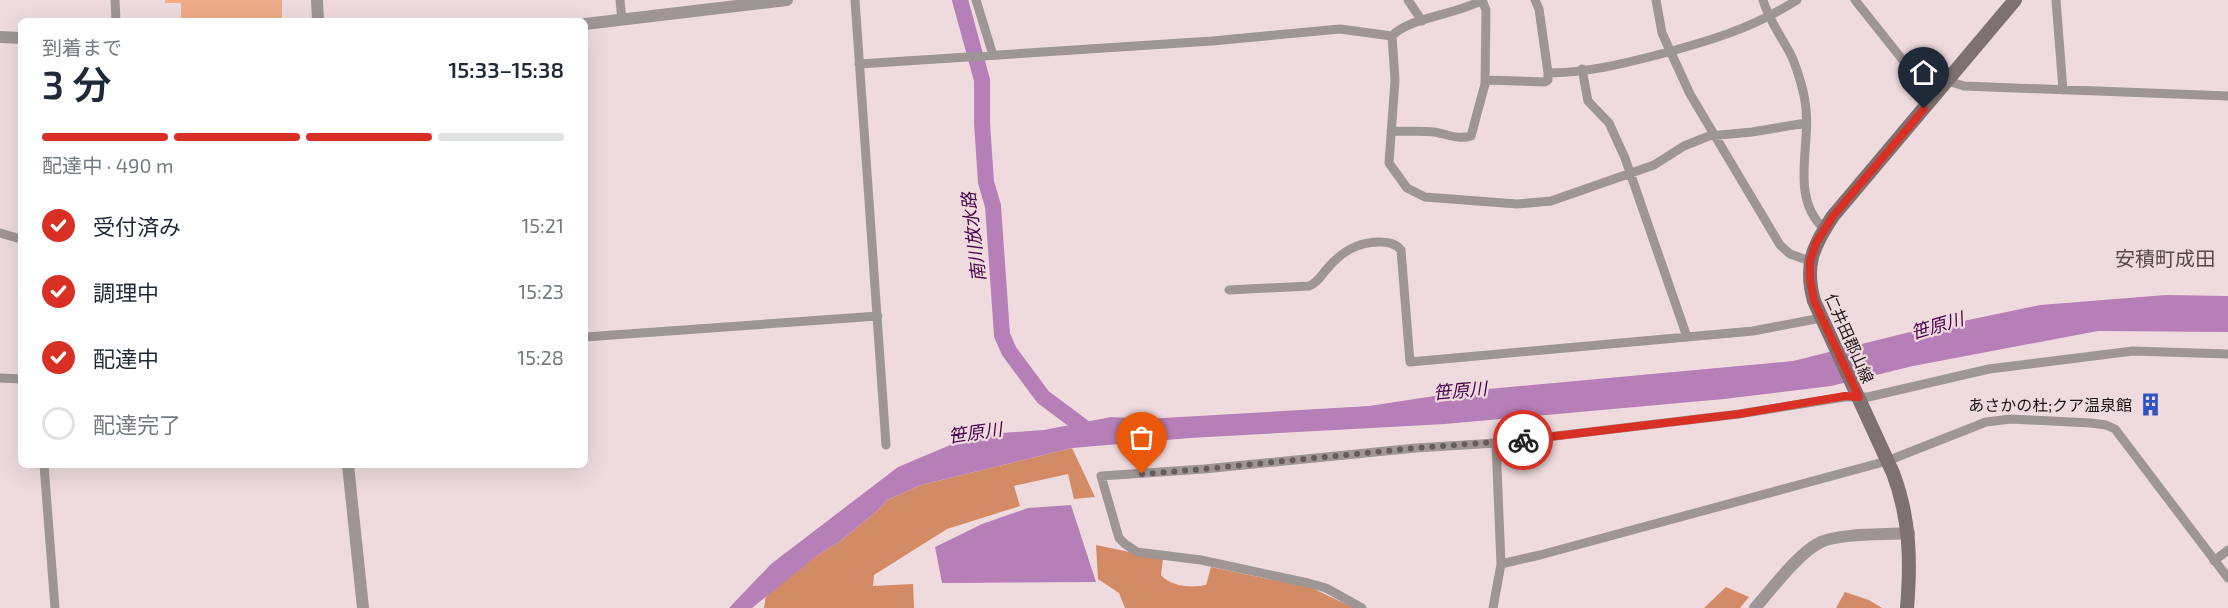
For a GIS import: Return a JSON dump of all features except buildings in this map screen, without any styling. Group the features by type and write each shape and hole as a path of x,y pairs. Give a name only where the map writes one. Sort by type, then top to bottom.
{"main road":[{"name":"仁井田郡山線","path":"1907,608 1910,572 1909,533 1898,486 1858,394 1822,321 1812,294 1810,261 1824,229 2015,0"}],"street":[{"path":"116,0 116,18"},
{"path":"317,0 318,18"},
{"path":"620,0 622,20"},
{"path":"588,24 787,0"},
{"path":"855,0 886,445"},
{"path":"976,0 993,55"},
{"path":"1408,0 1422,21"},
{"path":"859,64 1212,41 1341,30 1392,36 1422,21 1482,0 1486,10 1485,80 1472,136 1466,138 1437,133 1391,131"},
{"path":"1485,80 1548,81 1539,9 1535,0"},
{"path":"1656,0 1660,27 1690,94 1714,135 1780,245 1790,254 1810,261"},
{"path":"1763,0 1768,18 1791,57 1805,101 1804,187 1814,218 1824,229"},
{"path":"1548,74 1620,64 1698,44 1768,18 1797,0"},
{"path":"1855,0 1917,78 1935,95"},
{"path":"2056,0 2063,90"},
{"path":"1392,36 1395,80 1389,156 1391,168 1407,188 1425,197 1517,204 1539,203 1654,165 1689,143 1714,135 1752,132 1806,123"},
{"path":"0,37 18,38"},
{"path":"1582,69 1588,100 1611,126 1625,158 1687,337"},
{"path":"1948,81 1960,86 2228,96"},
{"path":"0,233 18,238"},
{"path":"1229,291 1309,286 1316,284 1341,253 1362,244 1386,242 1396,245 1401,250 1410,362 1753,331 1822,321"},
{"path":"588,337 878,316"},
{"path":"1362,608 1326,588 1308,583 1201,560 1137,552 1119,538 1101,476 1496,443 1739,414 1858,394 1880,395 1989,369 2133,351 2228,354"},
{"path":"0,378 18,378"},
{"path":"1501,564 1887,460 1980,424 2004,419 2106,425 2115,429 2228,578"},
{"path":"1493,608 1501,564 1496,443"},
{"path":"44,468 55,608"},
{"path":"348,468 363,608"},
{"path":"1755,608 1797,560 1820,542 1839,537 1909,533"},
{"path":"2214,561 2228,550"}],"shaded area":[{"path":"165,0 282,0 282,18 181,18 181,3 165,3"},
{"path":"2166,295 2228,296 2228,332 2098,331 1913,366 1831,386 1724,399 1445,424 1190,438 1072,448 921,485 887,500 839,542 818,555 752,608 729,608 771,564 898,467 955,443 988,434 1044,430 1111,417 1146,419 1369,406 1467,391 1793,361 1906,333 2040,305"},
{"path":"1072,448 1095,497 1074,499 1068,474 1014,486 1020,506 947,529 874,575 873,586 913,584 914,608 764,608 766,595 818,555 839,542 887,500 921,485"},
{"path":"1071,505 1096,582 942,583 935,547 982,524 1028,508"},
{"path":"1096,545 1163,559 1161,575 1176,584 1206,585 1211,567 1312,588 1354,608 1125,608 1119,593 1098,579"},
{"path":"1726,587 1749,597 1740,608 1704,608"},
{"path":"1845,592 1869,600 1882,608 1836,608"}],"waterway":[{"name":"南川放水路","path":"960,0 982,80 986,182 993,206 1002,335 1009,351 1043,397 1094,435"}],"way so far":[{"path":"1142,474 1523,440"}],"place":[{"name":"あさかの杜;クア温泉館","path":"2150,404"}],"district":[{"name":"安積町成田","path":"2165,258"}],"route":[{"path":"1523,440 1739,414 1845,396 1859,397 1814,301 1810,261 1816,243 1833,216 1924,109"}],"water label":[{"name":"笹原川","path":"1937,325"},
{"name":"笹原川","path":"1460,390"},
{"name":"笹原川","path":"975,432"}]}
